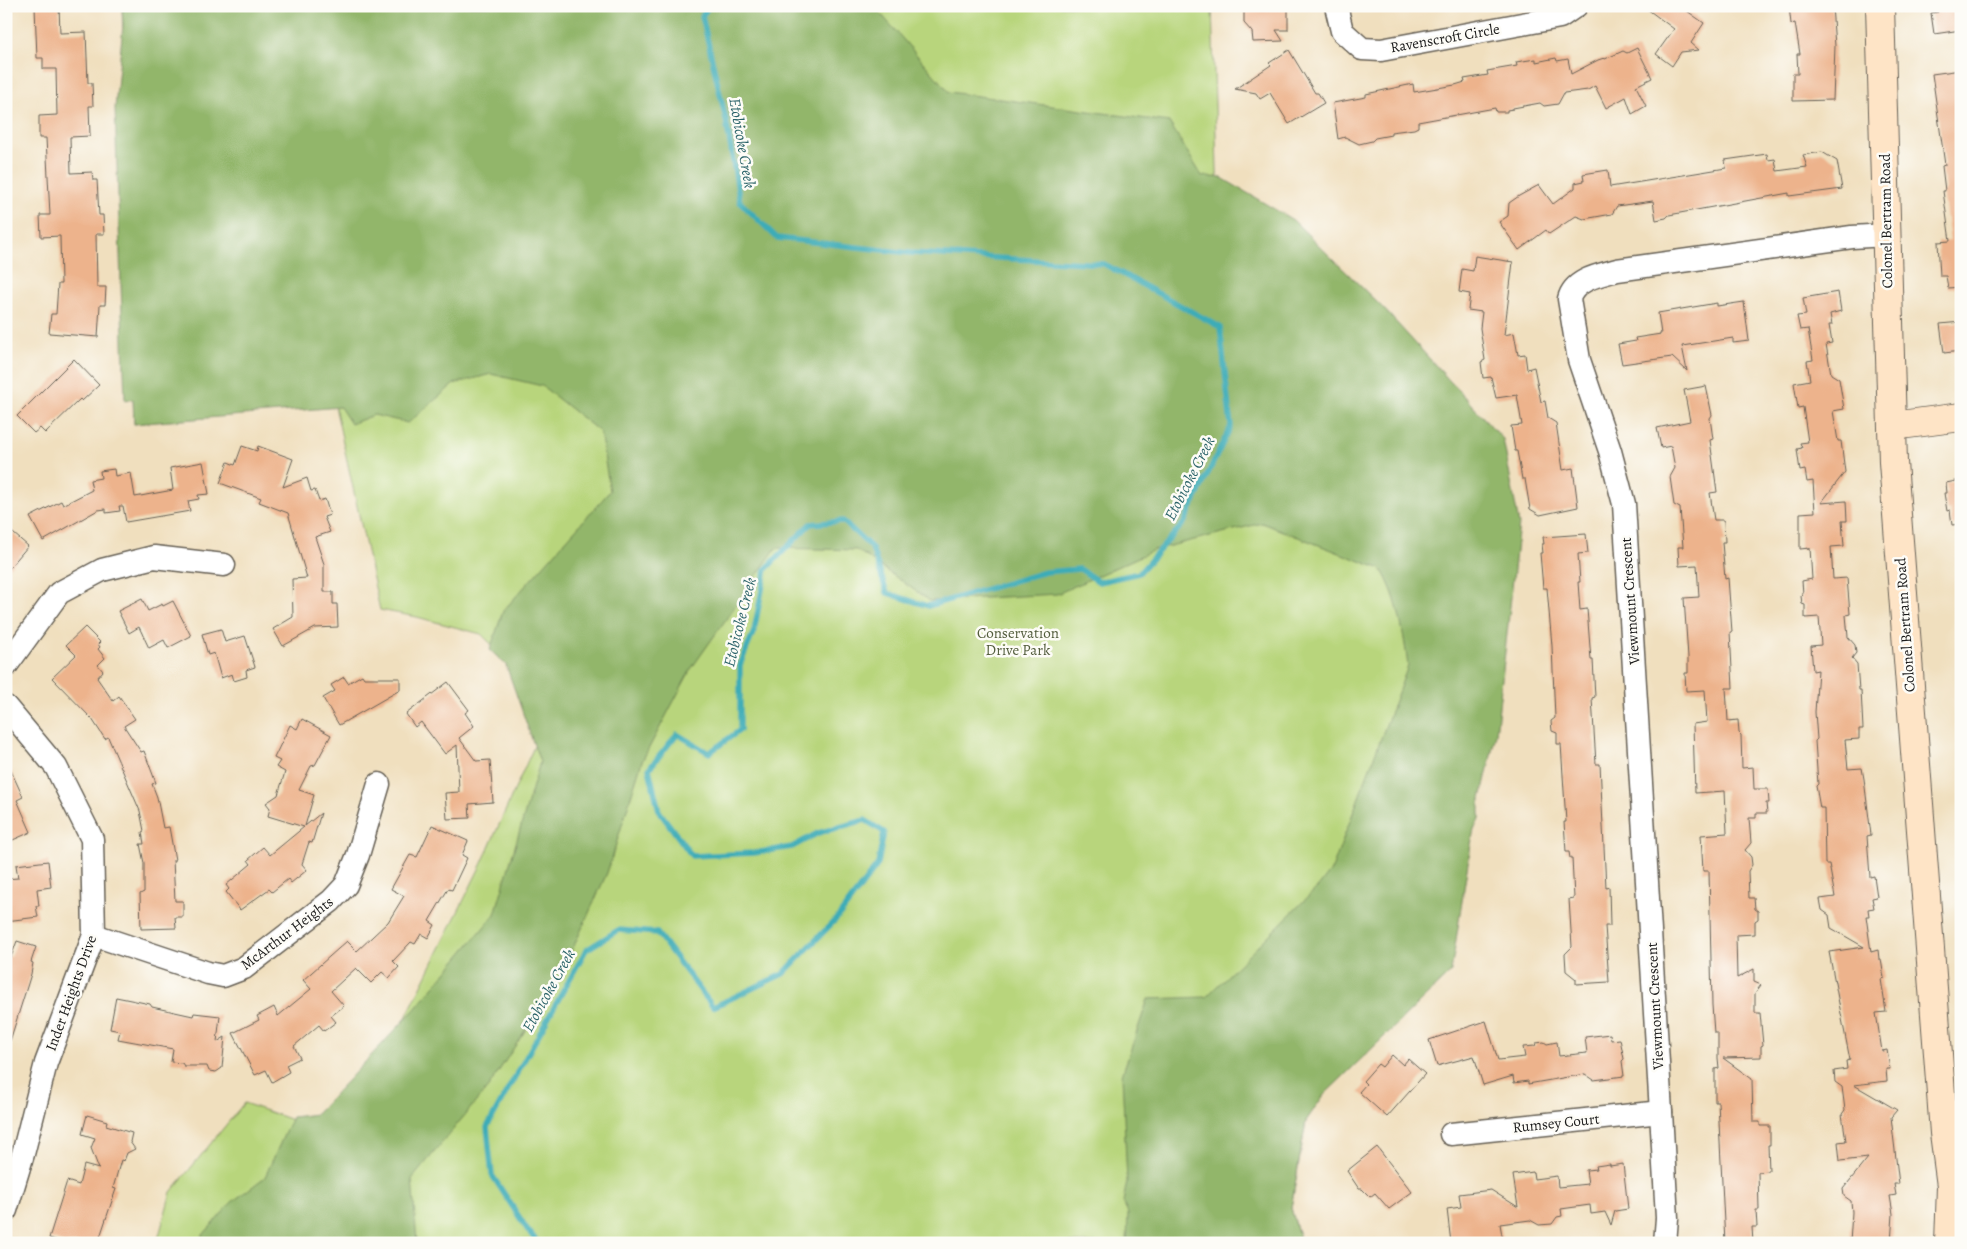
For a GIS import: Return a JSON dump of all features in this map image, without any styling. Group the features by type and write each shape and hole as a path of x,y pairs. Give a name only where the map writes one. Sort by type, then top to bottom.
{"street":[{"name":"Ravenscroft Circle","path":"1336,6 1342,31 1362,49 1381,50 1560,17 1576,6"},
{"name":"Colonel Bertram Road","path":"1880,6 1893,462 1944,1133 1956,1185 1949,1243"},
{"name":"Viewmount Crescent","path":"1665,1243 1667,1218 1624,504 1610,451 1579,360 1569,298 1571,291 1578,285 1592,277 1617,270 1852,237 1887,235"},
{"path":"1893,426 1961,417"},
{"path":"6,666 59,593 102,570 154,557 224,565"},
{"name":"Inder Heights Drive","path":"6,707 56,767 92,839 94,935 15,1151 6,1210"},
{"name":"McArthur Heights","path":"94,935 208,973 223,976 244,968 331,901 346,885 358,854 379,784"},
{"name":"Rumsey Court","path":"1450,1134 1661,1112"}],"green space":[{"name":"Conservation Drive Park","path":"122,6 1212,6 1218,202 1446,379 1480,818 1315,1071 1291,1208 1301,1243 157,1243 171,1192 244,1103 346,1139 482,863 553,704 481,634 417,617 380,610 333,397 134,424"},
{"path":"122,6 874,6 949,92 1169,122 1202,176 1222,178 1293,220 1384,309 1503,439 1519,524 1496,734 1480,803 1480,818 1474,829 1470,850 1451,972 1324,1095 1306,1121 1291,1208 1301,1243 1127,1243 1128,1213 1123,1202 1127,1181 1122,1075 1148,999 1206,997 1319,886 1332,869 1408,666 1396,603 1381,569 1262,523 1154,550 1057,594 930,601 857,550 776,548 691,669 642,761 607,873 560,977 489,1086 412,1179 417,1243 196,1243 232,1202 265,1177 292,1117 316,1114 415,1009 495,914 540,762 506,665 490,650 503,611 610,491 600,432 542,386 491,374 454,384 408,423 374,415 351,424 340,407 134,424 133,399 125,401 115,108 123,25"}],"building":[{"path":"59,6 60,33 86,32 88,83 92,83 93,106 89,106 90,136 70,137 71,173 92,172 93,180 97,180 99,215 103,215 104,234 96,234 97,287 106,287 105,305 100,305 98,337 49,333 51,314 56,314 58,284 61,284 60,236 41,237 40,215 50,215 46,138 39,138 39,116 57,115 56,69 43,69 43,58 37,58 35,7"},
{"path":"1244,6 1288,6 1288,30 1276,30 1283,41 1253,42 1252,32 1244,23"},
{"path":"1643,6 1680,6 1704,23 1691,43 1699,50 1681,52 1672,66 1656,54 1674,29"},
{"path":"1789,6 1832,6 1835,46 1833,100 1793,101 1793,74 1798,74 1797,54 1800,54 1795,23 1791,24"},
{"path":"1937,6 1961,6 1961,30 1934,34 1931,13 1938,12"},
{"path":"1637,48 1652,78 1636,86 1646,106 1632,114 1626,97 1606,108 1595,86 1588,90 1564,93 1558,104 1544,106 1540,103 1513,108 1507,110 1507,112 1496,112 1495,108 1418,122 1418,127 1414,129 1391,132 1391,135 1359,144 1345,137 1338,139 1333,103 1366,97 1366,94 1413,84 1414,92 1455,85 1465,82 1464,79 1488,75 1487,71 1517,66 1516,62 1536,59 1536,62 1556,58 1557,61 1568,59 1571,74 1598,60 1623,51 1627,53"},
{"path":"1289,50 1315,93 1318,93 1324,103 1289,124 1270,93 1260,99 1256,93 1235,89 1271,65 1269,63"},
{"path":"1961,70 1961,287 1948,288 1946,276 1940,276 1938,242 1950,241 1943,191 1945,191 1942,166 1945,165 1932,74"},
{"path":"1822,152 1837,161 1842,189 1789,196 1789,193 1669,215 1666,218 1656,220 1653,201 1617,206 1612,214 1584,219 1576,216 1549,234 1546,230 1519,250 1499,222 1508,216 1509,203 1519,196 1539,185 1553,204 1575,188 1575,183 1584,181 1583,174 1608,170 1610,187 1726,168 1725,160 1767,154 1768,160 1775,159 1777,171 1807,167 1803,155"},
{"path":"1475,256 1513,262 1504,335 1514,333 1518,355 1525,354 1527,369 1534,367 1541,402 1545,401 1548,418 1556,423 1563,470 1573,468 1578,507 1540,515 1530,509 1525,479 1522,479 1511,426 1522,425 1517,395 1496,398 1491,377 1483,378 1481,362 1485,360 1480,328 1482,312 1468,310 1470,294 1459,292 1462,269 1473,271"},
{"path":"1838,292 1841,311 1830,314 1832,325 1829,325 1832,343 1826,344 1831,374 1839,379 1844,409 1833,411 1838,441 1841,441 1845,472 1821,503 1846,501 1847,521 1842,521 1844,546 1831,547 1833,579 1847,578 1850,614 1846,615 1848,637 1855,645 1856,653 1852,658 1857,664 1859,690 1861,690 1863,729 1859,729 1859,739 1845,740 1848,769 1862,768 1864,779 1871,835 1867,836 1870,877 1874,876 1877,897 1872,898 1874,908 1868,909 1869,916 1866,916 1871,952 1878,950 1884,978 1881,979 1886,1012 1876,1013 1882,1051 1887,1050 1890,1069 1886,1069 1887,1081 1854,1085 1897,1110 1891,1117 1899,1184 1894,1184 1896,1195 1890,1196 1893,1214 1891,1243 1850,1243 1851,1201 1844,1196 1843,1189 1868,1158 1840,1161 1838,1142 1846,1141 1842,1114 1845,1110 1842,1087 1835,1082 1834,1071 1847,1069 1846,1061 1850,1060 1829,952 1864,947 1831,928 1829,915 1822,910 1820,899 1835,897 1829,864 1825,864 1824,808 1820,808 1816,786 1818,784 1815,712 1818,670 1813,671 1811,646 1821,645 1819,617 1805,618 1805,605 1802,604 1801,596 1803,594 1802,581 1812,579 1810,548 1800,549 1800,513 1815,512 1813,481 1807,482 1805,470 1800,471 1797,449 1802,448 1800,443 1808,442 1803,407 1798,408 1794,383 1810,380 1807,361 1813,360 1808,329 1800,330 1797,316 1806,315 1803,298"},
{"path":"1744,302 1749,341 1733,343 1733,338 1682,346 1687,371 1672,357 1622,364 1618,344 1636,341 1635,338 1661,334 1658,313 1717,303 1717,306"},
{"path":"1961,322 1961,351 1944,353 1940,324"},
{"path":"74,359 99,385 82,401 80,399 45,433 40,428 34,433 17,416"},
{"path":"1706,386 1712,415 1710,418 1713,439 1710,440 1717,492 1710,493 1714,520 1724,520 1725,542 1722,542 1725,579 1728,578 1732,632 1730,632 1733,688 1726,688 1728,721 1738,720 1739,733 1741,735 1742,768 1753,767 1754,789 1768,789 1769,803 1766,803 1767,813 1756,813 1756,818 1749,818 1751,843 1745,850 1751,857 1752,865 1748,871 1749,898 1754,898 1755,909 1758,911 1758,919 1755,921 1755,934 1736,935 1737,978 1754,969 1754,982 1761,985 1755,993 1755,1013 1760,1013 1763,1045 1761,1046 1761,1057 1723,1058 1752,1079 1753,1122 1760,1122 1760,1126 1770,1126 1770,1145 1768,1145 1769,1171 1758,1172 1759,1210 1756,1210 1757,1227 1752,1227 1753,1243 1725,1243 1718,1102 1715,1102 1715,1069 1719,1068 1718,1033 1714,1033 1712,1005 1709,871 1703,871 1701,835 1727,833 1725,791 1695,793 1693,724 1707,722 1705,690 1686,691 1685,673 1688,673 1688,657 1684,598 1699,597 1697,565 1679,566 1678,547 1683,547 1680,508 1674,505 1670,477 1675,468 1671,446 1661,448 1657,428 1690,421 1684,390"},
{"path":"242,446 257,451 258,446 293,459 283,487 307,478 311,491 315,490 319,501 325,499 330,515 324,517 330,532 315,537 324,564 324,592 333,592 333,604 337,604 338,627 315,628 283,646 273,629 293,617 292,579 307,578 288,513 259,502 261,498 220,483 228,462 235,465"},
{"path":"203,462 209,494 198,495 199,499 188,501 190,511 126,522 123,506 119,506 120,511 106,513 106,509 98,510 43,541 30,517 61,501 63,505 92,490 90,480 101,478 100,471 114,469 115,476 131,473 135,497 173,490 170,468"},
{"path":"1961,480 1961,524 1952,525 1950,510 1947,511 1944,493 1947,493 1946,483"},
{"path":"6,527 28,546 6,572"},
{"path":"1586,534 1588,553 1578,554 1580,582 1578,582 1580,610 1587,609 1591,660 1593,660 1595,697 1592,698 1596,764 1600,764 1606,888 1609,887 1610,926 1605,926 1609,982 1576,984 1576,979 1566,971 1565,954 1572,947 1569,899 1574,898 1572,858 1570,858 1569,852 1566,852 1561,744 1557,744 1557,733 1552,731 1551,721 1555,718 1552,646 1547,588 1543,588 1540,553 1543,553 1543,537"},
{"path":"142,599 148,611 173,601 191,636 168,648 164,640 149,648 139,627 129,633 118,611"},
{"path":"85,627 100,642 98,649 105,658 98,665 103,671 97,678 113,701 119,696 135,719 124,726 141,752 144,751 156,783 152,784 157,797 163,828 169,827 175,860 173,860 175,901 183,901 183,917 175,917 176,928 141,929 140,894 144,892 144,863 140,844 144,844 142,832 144,831 140,811 108,737 105,739 92,719 52,678 76,655 66,645"},
{"path":"221,629 225,642 245,636 255,667 246,670 247,677 234,681 232,674 221,678 214,653 208,655 202,634"},
{"path":"362,675 364,678 400,678 400,690 339,725 323,698 335,691 331,685 344,677 348,683"},
{"path":"448,682 469,710 465,713 474,726 459,738 476,761 490,760 493,802 469,804 470,818 447,819 445,793 459,792 457,745 445,754 421,722 415,727 406,714"},
{"path":"302,719 331,735 315,765 311,766 299,790 314,795 305,826 321,813 312,843 309,842 302,864 307,870 291,883 288,879 272,892 269,889 240,910 226,892 229,889 226,885 251,864 248,860 263,847 270,855 304,827 268,816 270,808 266,803 278,795 285,772 276,767 280,761 274,758 290,725 297,729"},
{"path":"6,760 23,797 17,800 31,832 6,843"},
{"path":"432,825 468,841 462,855 467,858 452,890 448,889 429,921 435,925 428,938 421,934 415,944 411,942 393,961 399,967 389,978 382,972 371,983 356,968 331,991 344,1006 331,1016 336,1022 324,1031 319,1025 294,1046 300,1058 286,1065 289,1072 272,1082 266,1070 255,1075 233,1033 259,1020 257,1016 274,1007 278,1016 311,989 303,980 347,941 357,951 388,922 404,896 391,889 410,855 417,857"},
{"path":"48,861 51,887 37,889 39,906 36,906 38,917 6,921 6,879 18,878 16,865"},
{"path":"17,941 36,947 31,962 33,963 31,974 10,1041 6,1040 6,955 11,957"},
{"path":"116,997 193,1016 194,1013 220,1016 217,1042 225,1037 222,1068 216,1072 209,1071 207,1066 184,1066 182,1063 171,1062 173,1049 118,1039 120,1031 110,1029"},
{"path":"1486,1021 1498,1060 1525,1057 1523,1047 1535,1046 1536,1043 1544,1042 1547,1044 1557,1042 1559,1056 1587,1053 1585,1037 1610,1034 1611,1040 1620,1039 1624,1059 1622,1061 1624,1076 1594,1080 1585,1074 1528,1084 1528,1081 1514,1083 1513,1076 1483,1085 1474,1056 1437,1066 1429,1040"},
{"path":"1392,1055 1403,1065 1408,1059 1425,1074 1387,1117 1359,1092 1366,1084 1363,1081 1378,1064 1382,1067"},
{"path":"87,1115 107,1121 106,1125 132,1133 130,1142 135,1149 127,1153 124,1161 121,1160 113,1188 116,1189 98,1243 65,1243 49,1238 67,1181 79,1185 84,1165 99,1169 91,1148 95,1138 82,1134"},
{"path":"1377,1147 1412,1192 1389,1209 1375,1193 1370,1197 1362,1189 1359,1189 1347,1171"},
{"path":"1610,1164 1610,1166 1623,1164 1628,1209 1615,1211 1611,1225 1605,1212 1591,1214 1590,1205 1561,1209 1562,1216 1557,1217 1552,1224 1539,1225 1530,1220 1500,1224 1503,1241 1466,1243 1466,1240 1451,1243 1447,1209 1461,1207 1459,1194 1491,1190 1518,1207 1513,1175 1533,1172 1534,1179 1557,1176 1558,1187 1588,1184 1586,1170 1597,1169 1596,1166"}],"waterway":[{"name":"Etobicoke Creek","path":"538,1243 492,1175 487,1127 586,950 618,930 657,933 713,1007 783,974 839,916 878,864 884,832 865,820 818,833 792,847 754,853 692,856 659,811 649,769 677,734 709,753 740,730 740,665 754,631 766,569 810,524 843,521 872,548 887,593 928,606 1045,572 1080,569 1099,582 1139,573 1184,523 1231,426 1220,327 1104,264 910,253 777,238 740,202 726,120 702,16 709,6"}]}
